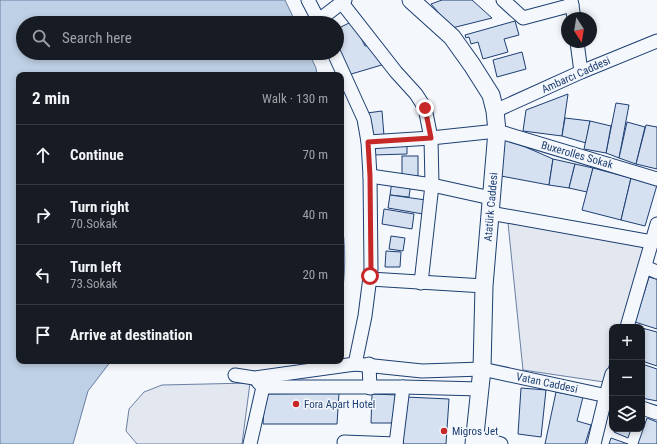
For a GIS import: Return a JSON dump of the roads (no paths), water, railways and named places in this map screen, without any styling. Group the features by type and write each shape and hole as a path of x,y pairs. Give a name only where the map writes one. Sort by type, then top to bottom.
{"main road":[{"name":"Atatürk Caddesi","path":"411,0 452,37 491,95 495,111 497,131 484,286 482,369 474,440"}],"street":[{"path":"308,0 316,16"},
{"path":"503,0 523,18 572,8"},
{"path":"326,16 344,1 396,72 416,94 425,108 431,138 432,185 421,283"},
{"name":"Ambarcı Caddesi","path":"495,111 581,72 657,41"},
{"path":"578,48 581,72"},
{"path":"337,60 343,72"},
{"path":"344,75 364,119 368,142 370,176 371,270 365,316 355,364"},
{"path":"368,142 431,138 497,131"},
{"name":"Buxerolles Sokak","path":"497,131 657,179"},
{"path":"370,176 432,185 491,205 652,242"},
{"path":"628,324 651,269 652,242 657,224"},
{"path":"370,279 484,286"},
{"name":"Vatan Caddesi","path":"259,383 355,364 369,364 422,371 482,369 609,396"},
{"path":"369,364 370,388"},
{"path":"235,375 259,383 370,388 404,387 480,389"},
{"path":"250,444 259,383"},
{"path":"344,442 396,444 404,387"},
{"path":"594,444 609,396"},
{"path":"645,409 657,413"},
{"path":"474,440 501,444"}],"water":[{"path":"0,0 285,0 293,16 16,16 16,60 312,60 317,72 16,72 16,364 109,364 88,391 73,444 0,444"},
{"path":"344,238 345,259 344,280"}],"place":[{"name":"Fora Apart Hotel","path":"296,404"},
{"name":"Migros Jet","path":"444,431"}]}
